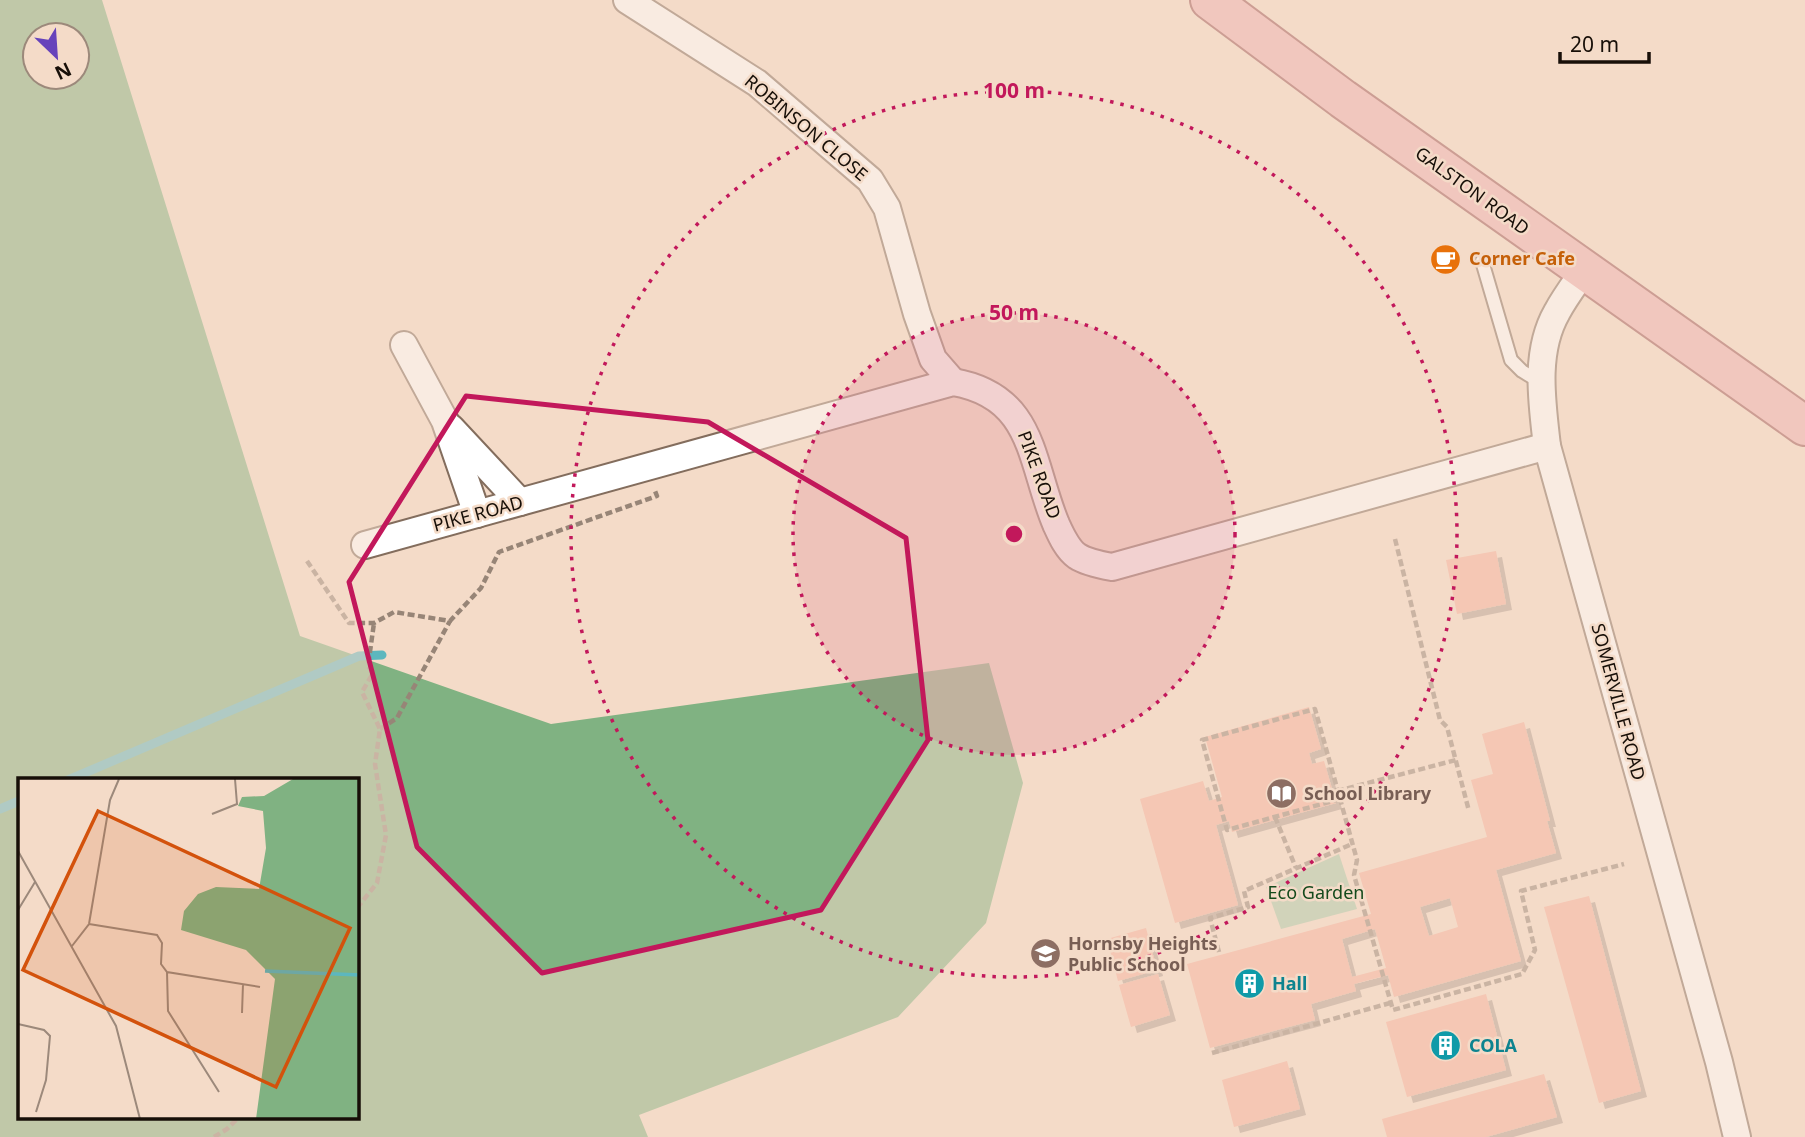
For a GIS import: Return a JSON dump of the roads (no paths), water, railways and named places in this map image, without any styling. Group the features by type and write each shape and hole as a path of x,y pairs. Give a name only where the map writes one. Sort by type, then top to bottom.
{"main road":[{"name":"GALSTON ROAD","path":"1210,0 1343,99 1805,426"}],"street":[{"name":"ROBINSON CLOSE","path":"627,0 757,83 870,180 887,208 917,314 933,359 953,382"},
{"name":"SOMERVILLE ROAD","path":"1584,271 1555,314 1544,350 1539,382 1547,446 1696,988 1719,1062 1737,1137"},
{"path":"404,345 445,421 477,514"},
{"name":"PIKE ROAD","path":"365,545 953,382 970,385 992,394 1011,411 1023,427 1062,538 1076,555 1112,568 1547,446"},
{"path":"445,421 520,502"}],"lane":[{"path":"1482,261 1511,360 1521,371 1539,382"}],"waterway":[{"path":"73,778 359,656 382,655"},
{"path":"0,809 18,801"}],"place":[{"name":"Corner Cafe","path":"1446,259"},
{"name":"School Library","path":"1281,794"},
{"name":"Hornsby Heights Public School","path":"1045,954"},
{"name":"Hall","path":"1249,984"},
{"name":"COLA","path":"1446,1046"}],"park label":[{"name":"Eco Garden","path":"1316,893"}]}
